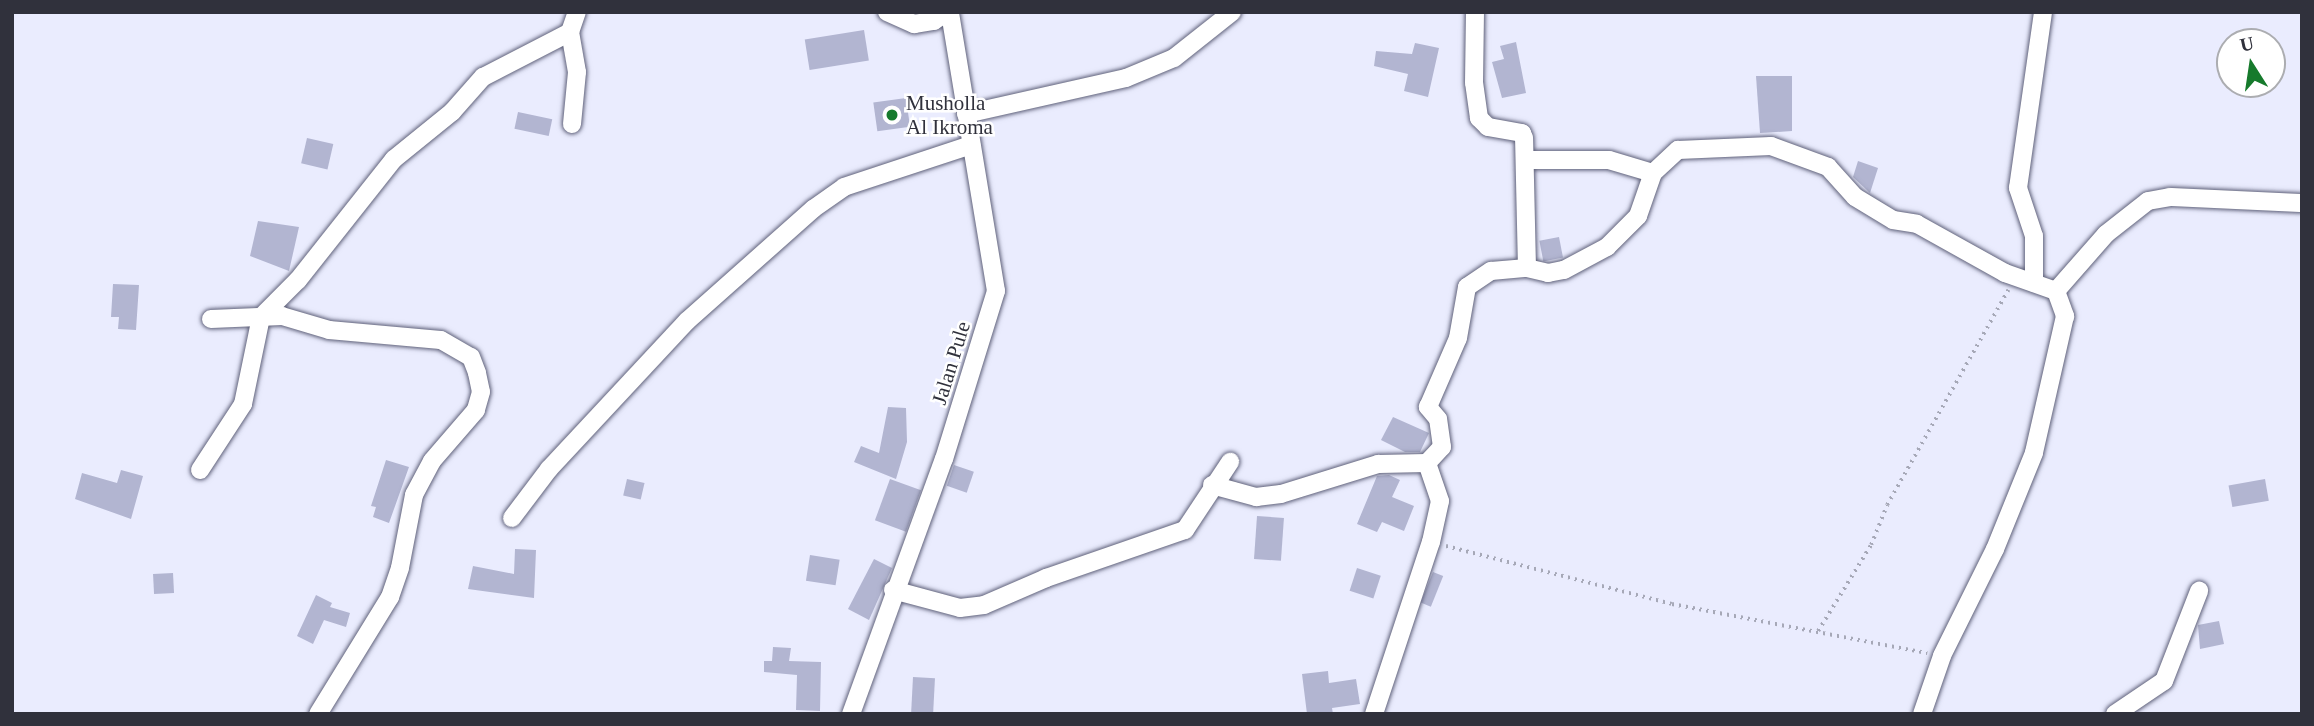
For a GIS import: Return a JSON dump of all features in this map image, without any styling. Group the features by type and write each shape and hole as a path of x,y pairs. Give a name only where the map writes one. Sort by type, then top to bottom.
{"street":[{"path":"572,124 577,72 570,32 577,12"},
{"path":"887,12 914,24 948,12"},
{"name":"Jalan Pule","path":"851,714 893,590 944,459 996,291 948,12"},
{"path":"966,114 1126,78 1174,58 1232,12"},
{"path":"1475,12 1474,83 1479,118 1489,127 1522,134 1527,160 1527,268"},
{"path":"2026,280 2034,236 2018,188 2043,12"},
{"path":"200,470 243,404 261,317 298,280 394,159 452,112 497,67 541,50 570,32"},
{"path":"512,518 549,469 687,321 813,209 844,187 971,145"},
{"path":"1212,485 1256,497 1322,484 1378,464 1427,463 1442,447 1443,436 1438,419 1430,413 1430,399 1458,338 1467,287 1491,271 1527,268 1548,273 1564,270 1607,247 1638,216 1653,173 1678,150 1787,149 1828,167 1855,197 1893,220 1917,224 2005,273 2056,291"},
{"path":"1527,160 1609,160 1653,173"},
{"path":"2056,291 2106,234 2148,201 2170,197 2302,203"},
{"path":"1922,714 1942,656 1995,549 2034,453 2065,316 2056,291"},
{"path":"211,319 282,316 356,334 441,340 471,357 481,392 476,410 432,461 414,495 401,568 390,597 318,714"},
{"path":"893,590 960,608 984,605 1046,578 1185,530 1212,485 1230,462"},
{"path":"1374,714 1432,542 1440,501 1427,463"},
{"path":"2115,714 2164,681 2199,591"}],"path":[{"path":"1818,631 1871,545 1887,505 2026,280"},
{"path":"1432,542 1577,583 1942,656"}],"building":[{"path":"864,30 869,61 810,70 805,39"},
{"path":"1516,42 1526,93 1502,98 1492,62 1504,59 1500,46"},
{"path":"1415,43 1439,48 1428,97 1404,91 1408,74 1374,66 1376,51 1412,54"},
{"path":"1756,76 1792,76 1792,131 1760,133"},
{"name":"Musholla Al Ikroma","path":"906,98 910,127 877,131 873,103"},
{"path":"518,112 552,119 549,136 514,129"},
{"path":"307,138 333,144 327,169 301,163"},
{"path":"1858,161 1878,168 1870,193 1853,177"},
{"path":"258,221 299,227 289,271 250,256"},
{"path":"1559,237 1563,258 1543,261 1539,241"},
{"path":"113,284 139,285 136,330 118,329 119,317 111,317"},
{"path":"888,407 906,408 907,442 896,479 854,462 861,446 879,453"},
{"path":"1393,417 1429,433 1420,452 1405,452 1381,440"},
{"path":"386,460 409,467 389,523 373,517 376,507 371,506"},
{"path":"954,465 974,472 967,493 947,486"},
{"path":"121,470 143,476 131,519 75,499 82,473 117,483"},
{"path":"1389,475 1400,480 1392,497 1414,506 1404,531 1382,522 1377,532 1357,524 1377,476"},
{"path":"627,479 645,483 641,500 623,496"},
{"path":"890,479 921,490 906,532 875,520"},
{"path":"2265,479 2269,501 2232,507 2229,485"},
{"path":"1257,516 1284,518 1281,561 1254,559"},
{"path":"515,549 536,550 534,598 468,589 473,566 514,574"},
{"path":"810,555 840,560 836,585 806,581"},
{"path":"874,559 892,568 869,620 848,609"},
{"path":"1357,568 1381,576 1373,599 1350,591"},
{"path":"1433,572 1443,576 1431,607 1421,603"},
{"path":"173,573 174,593 154,594 153,574"},
{"path":"316,595 332,603 330,607 350,613 346,627 324,620 313,644 297,636"},
{"path":"2219,621 2224,644 2200,649 2198,625"},
{"path":"773,647 791,648 789,661 821,662 820,711 796,710 797,675 764,672 764,661 772,661"},
{"path":"1328,671 1329,683 1356,679 1360,704 1332,708 1333,714 1307,714 1302,674"},
{"path":"913,677 935,678 933,714 911,714"}],"place":[{"name":"Musholla Al Ikroma","path":"892,115"}]}
